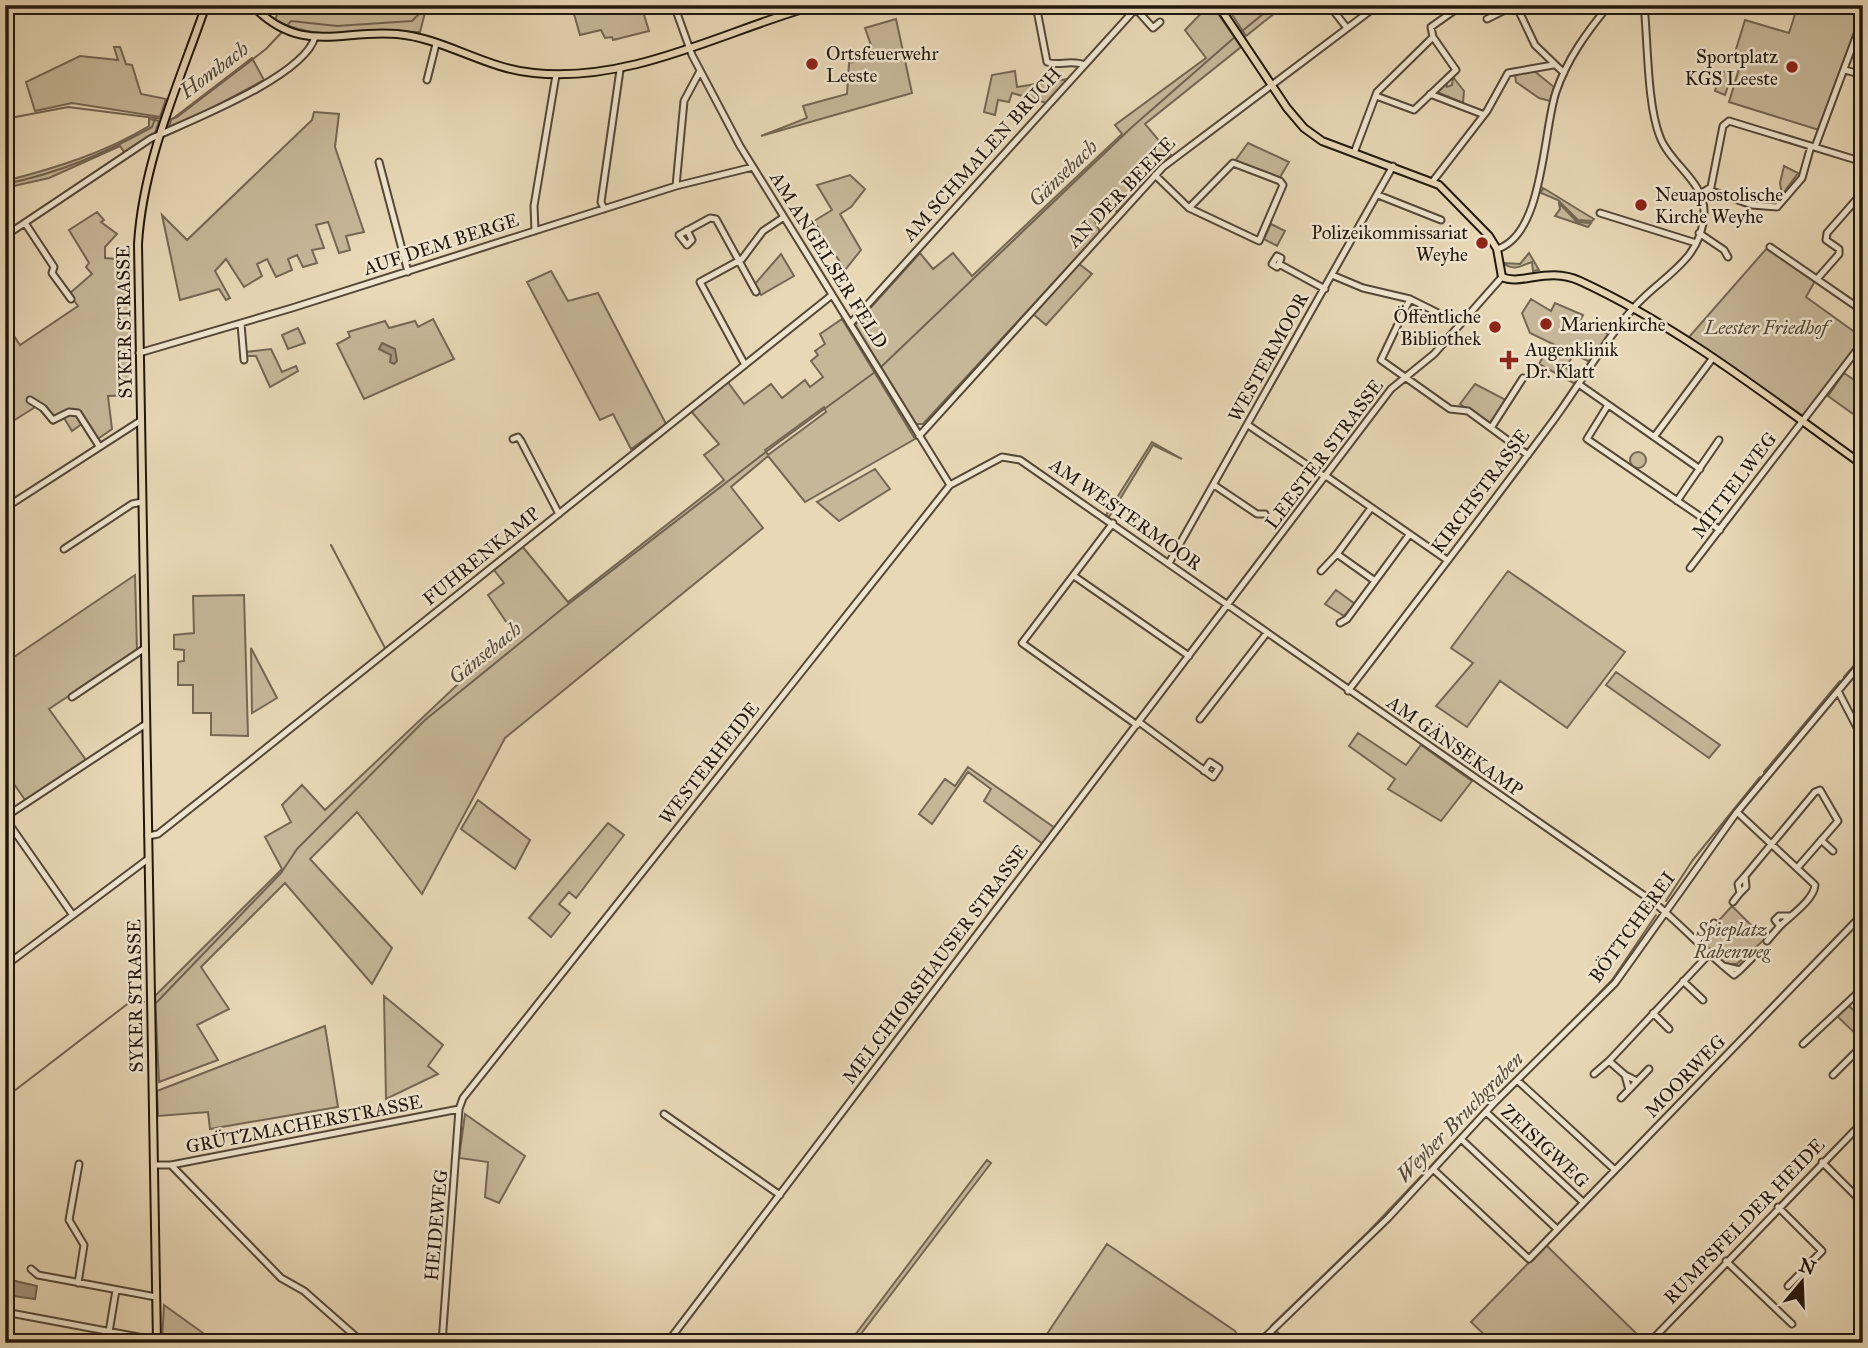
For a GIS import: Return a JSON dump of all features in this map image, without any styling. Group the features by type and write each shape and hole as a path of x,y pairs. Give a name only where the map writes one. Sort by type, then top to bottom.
{"main road":[{"name":"SYKER STRASSE","path":"157,1343 140,421 140,216 163,126 206,5"},
{"path":"252,5 283,28 315,37 386,33 436,44 508,68 556,75 620,70 815,5"},
{"path":"1218,5 1304,128 1322,141 1433,181 1467,211 1489,236 1497,249 1502,277 1515,279 1559,273 1633,307 1863,465"}],"street":[{"name":"AM ANGELSER FELD","path":"674,5 700,71 753,167 950,485"},
{"path":"1036,5 1047,62 1073,62 1084,65"},
{"path":"1329,5 1347,28"},
{"name":"AN DER BEEKE","path":"919,436 1155,174 1180,151 1378,5"},
{"path":"1376,96 1414,110 1456,70 1433,37 1433,24 1462,5"},
{"path":"1487,19 1515,5 1535,45 1564,73"},
{"path":"1497,249 1511,240 1533,200 1545,164 1555,96 1564,73 1581,40 1609,5"},
{"path":"1644,5 1654,114 1660,138 1700,194 1709,190 1752,205 1777,207 1802,178 1863,18"},
{"path":"1137,7 1153,28 1160,22"},
{"name":"AM SCHMALEN BRUCH","path":"850,324 1137,7"},
{"path":"5,236 160,136 289,69 308,55 315,37"},
{"path":"1354,152 1376,96 1408,59 1433,37"},
{"path":"427,80 436,44"},
{"path":"1433,181 1482,114 1487,111 1508,73 1553,65"},
{"path":"604,209 601,202 620,70"},
{"path":"1845,70 1863,75"},
{"path":"676,186 684,101 700,71"},
{"path":"535,230 534,206 556,75"},
{"path":"1430,94 1482,114"},
{"path":"1709,190 1724,122 1863,162"},
{"path":"379,162 408,272"},
{"path":"1155,174 1189,208 1259,241 1283,186 1280,181 1233,163 1189,208"},
{"name":"WESTERMOOR","path":"1169,563 1393,166"},
{"name":"AUF DEM BERGE","path":"139,353 241,324 676,186 753,167"},
{"path":"1817,279 1839,254 1839,249 1826,240 1827,233 1863,192"},
{"name":"KIRCHSTRASSE","path":"1348,691 1580,385 1613,332 1633,307 1689,259 1704,215 1700,194"},
{"path":"1378,195 1441,220"},
{"path":"1600,213 1696,243"},
{"path":"745,365 700,282 738,261 753,248 763,230 784,217"},
{"path":"687,230 710,218 716,219 756,292"},
{"path":"25,223 54,267 52,273 71,299"},
{"path":"1699,233 1724,250 1728,257"},
{"path":"1770,247 1863,310"},
{"path":"1279,264 1325,289"},
{"path":"1332,275 1363,288 1410,299 1460,324"},
{"name":"LEESTER STRASSE","path":"1228,605 1391,390 1434,354 1502,277"},
{"name":"FUHRENKAMP","path":"148,836 158,834 832,296"},
{"path":"1410,299 1380,356 1450,409 1468,411 1528,455"},
{"path":"241,324 244,360"},
{"name":"MITTELWEG","path":"1690,568 1863,342"},
{"path":"1654,437 1712,359"},
{"path":"1491,428 1523,378"},
{"path":"1580,385 1700,469"},
{"path":"30,400 43,408 53,420 69,412 78,412 99,446"},
{"path":"1608,405 1587,439 1720,530"},
{"path":"5,508 140,421"},
{"path":"1248,425 1447,560"},
{"path":"513,439 518,437 559,514"},
{"path":"1678,501 1719,440"},
{"name":"WESTERHEIDE","path":"459,1110 463,1098 950,485 1002,457"},
{"name":"AM WESTERMOOR","path":"1002,457 1020,460 1228,605"},
{"path":"1214,485 1257,514 1265,514"},
{"path":"64,549 132,504 142,502"},
{"path":"1321,570 1337,554 1371,508"},
{"path":"1113,523 1022,643 1203,771"},
{"path":"1340,623 1347,619 1409,535"},
{"path":"1337,554 1375,581"},
{"path":"1074,576 1189,656"},
{"name":"AM GÄNSEKAMP","path":"1228,605 1664,911 1734,975 1752,958"},
{"name":"MELCHIORSHAUSER STRASSE","path":"667,1343 1228,605"},
{"path":"1200,719 1266,634"},
{"path":"72,697 145,648"},
{"name":"BÖTTCHEREI","path":"1259,1343 1388,1218 1486,1112 1615,983 1737,812 1863,661"},
{"path":"1838,691 1863,739"},
{"path":"72,914 5,817 146,724"},
{"path":"1733,902 1746,887 1745,876 1815,792 1820,790 1838,818 1798,867"},
{"path":"1737,812 1815,885 1814,891 1790,916 1779,916 1774,920 1780,926 1767,941"},
{"path":"1821,840 1833,851"},
{"path":"5,966 148,859"},
{"name":"MOORWEG","path":"1434,1170 1529,1259 1863,914"},
{"path":"1697,941 1714,923"},
{"path":"1594,1074 1710,953"},
{"path":"1683,981 1703,1000"},
{"path":"1803,1044 1863,988"},
{"path":"1653,1013 1669,1028"},
{"path":"1833,1075 1863,1045"},
{"path":"1609,1061 1637,1081"},
{"path":"1621,1098 1649,1069"},
{"path":"1625,1075 1629,1090"},
{"path":"1518,1081 1615,1170"},
{"name":"GRÜTZMACHERSTRASSE","path":"154,1166 459,1110"},
{"name":"HEIDEWEG","path":"442,1343 459,1110"},
{"name":"ZEISIGWEG","path":"1486,1112 1583,1202"},
{"path":"664,1114 780,1195"},
{"name":"RUMPSFELDER HEIDE","path":"1649,1343 1863,1122"},
{"path":"1461,1139 1557,1229"},
{"path":"1822,1163 1863,1203"},
{"path":"78,1283 84,1245 71,1226 69,1215 79,1164"},
{"path":"171,1165 281,1278 304,1291 363,1343"},
{"path":"1778,1207 1822,1251 1788,1286"},
{"path":"1726,1261 1792,1324"},
{"path":"31,1269 38,1275 156,1297"},
{"path":"109,1332 116,1290"},
{"path":"5,1311 149,1339"}],"green space":[{"path":"281,5 427,5 420,32 328,34 310,32 275,20"},
{"path":"641,5 649,31 613,40 612,37 605,38 601,30 580,35 572,7"},
{"path":"1212,5 1241,47 1145,124 1171,155 1117,212 1106,201 1094,219 1100,232 923,424 916,424 855,325 920,253 933,269 953,253 972,276 1122,134 1115,125 1206,58 1185,30"},
{"path":"1226,5 1285,5 1246,36"},
{"name":"Sportplatz KGS Leeste","path":"1798,5 1863,5 1842,72 1819,130 1729,102 1741,62 1733,59 1745,20 1789,33"},
{"path":"896,19 912,93 761,136 807,118 803,106 847,94 849,63 874,54 865,28"},
{"path":"114,47 120,47 126,64 132,65 141,94 166,99 160,117 72,103 35,111 26,82 80,56 118,60"},
{"path":"252,58 264,80 175,128 168,129 171,120"},
{"path":"1533,70 1554,87 1550,101 1539,98 1516,82 1515,74"},
{"path":"1015,71 1017,87 1068,79 1047,103 1012,93 1009,102 998,100 995,115 984,112 992,75"},
{"path":"1721,71 1732,74 1725,95 1715,91"},
{"path":"1453,77 1464,91 1463,103 1437,92 1446,82 1447,87 1452,85"},
{"path":"314,112 339,114 335,147 364,232 346,236 350,250 339,253 328,222 316,225 324,248 312,250 317,263 303,267 297,255 288,259 292,270 276,277 267,259 257,264 262,276 244,287 226,259 215,271 230,298 226,300 219,289 180,300 162,215 187,240 312,120"},
{"path":"149,119 159,121 155,133 124,152 120,146 49,178 5,188 5,181 61,165 115,144 149,126"},
{"path":"1248,143 1289,162 1279,179 1235,161"},
{"path":"1784,166 1798,173 1782,195 1780,183"},
{"path":"850,175 865,189 851,207 840,214 861,250 845,270 814,221 832,210 817,185"},
{"path":"1543,188 1594,219 1578,220 1558,200 1541,193"},
{"path":"1559,203 1577,222 1591,223 1588,227 1555,216 1560,209"},
{"path":"97,212 104,220 101,222 117,234 105,247 105,258 130,260 131,395 108,396 112,429 98,439 83,423 72,431 64,418 53,424 37,406 5,426 5,322 20,345 78,306 69,294 92,274 86,267 89,263 69,230"},
{"path":"1271,224 1285,231 1277,246 1264,239"},
{"name":"Leester Friedhof","path":"1767,248 1815,281 1806,297 1863,338 1803,416 1689,337"},
{"path":"1529,253 1539,270 1533,271 1532,262 1515,267 1503,263 1520,264"},
{"path":"781,254 794,276 761,295 754,285"},
{"path":"1078,263 1092,274 1046,325 1033,314"},
{"path":"551,271 568,301 598,293 666,424 631,449 613,414 600,420 527,282"},
{"path":"1531,299 1551,311 1555,303 1583,315 1580,321 1608,334 1592,363 1530,333 1522,313"},
{"path":"433,319 454,359 364,399 337,344 350,337 348,332 385,321 389,328 415,321 418,327"},
{"path":"842,319 915,439 805,502 768,456 731,487 763,528 505,738 422,894 357,812 310,859 392,948 372,984 285,883 201,967 229,1009 197,1025 218,1060 159,1082 155,996 282,869 265,837 291,822 282,805 302,785 325,810 513,632 488,595 504,583 494,570 522,546 568,602 724,480 704,455 719,444 691,411 727,381 744,404 771,384 782,398 805,380 810,387 823,377 811,361 818,355 815,351 825,344 820,334","holes":["824,407 826,412 768,455 765,450"]},
{"path":"298,328 305,343 288,349 282,335"},
{"path":"1549,346 1573,355 1566,368 1582,379 1577,385 1539,364"},
{"path":"271,349 282,372 296,366 298,371 270,387 256,356 246,356 246,352"},
{"path":"1844,373 1863,386 1863,421 1828,396"},
{"path":"1475,384 1506,400 1489,424 1460,404"},
{"path":"1152,442 1182,459 1153,445 1109,517 1106,515"},
{"path":"1638,452 1644,454 1644,466 1638,468 1632,466 1630,460 1632,454"},
{"path":"875,469 890,489 839,521 817,502"},
{"path":"1508,571 1625,652 1567,728 1500,681 1467,727 1436,706 1473,663 1451,648"},
{"path":"135,575 137,651 49,709 86,760 25,800 5,771 5,663"},
{"path":"1336,590 1355,604 1344,616 1325,604"},
{"path":"244,595 248,736 211,735 211,713 193,713 193,685 178,685 178,662 184,661 184,650 174,649 174,635 194,633 193,596"},
{"path":"251,648 277,698 252,713"},
{"path":"1616,672 1720,745 1709,758 1606,685"},
{"path":"1358,733 1406,765 1421,745 1472,781 1441,821 1388,789 1395,779 1349,746"},
{"path":"968,767 1055,828 1043,844 984,801 991,789 968,772 932,824 919,814 945,779 955,786"},
{"path":"478,800 530,840 515,869 461,829"},
{"path":"608,823 624,835 576,898 569,892 559,904 570,913 551,937 529,918"},
{"name":"Spieplatz Rabenweg","path":"1732,906 1765,939 1737,964 1723,964 1701,940"},
{"path":"384,996 443,1045 428,1066 438,1074 386,1099"},
{"path":"1848,1005 1863,1019 1863,1041 1837,1016"},
{"path":"325,1026 338,1107 210,1129 208,1112 158,1116 157,1091"},
{"path":"465,1114 525,1156 499,1203 485,1197 488,1162 459,1158"},
{"path":"987,1160 991,1163 854,1343 849,1343"},
{"path":"1107,1244 1235,1331 1242,1343 1041,1343"},
{"path":"1546,1245 1644,1341 1493,1343 1471,1322"},
{"path":"164,1305 217,1343 162,1340"}],"shaded area":[{"path":"382,343 395,349 397,361 394,364 390,362 391,355 379,349"},
{"path":"11,1280 37,1286 35,1299 6,1295 6,1285"}],"waterway":[{"name":"Hombach","path":"286,27 291,21 337,26 412,21 423,5"},
{"name":"Gänsebach","path":"1241,32 1274,5"},
{"name":"Hombach","path":"168,120 177,117 266,49 282,32"},
{"name":"Gänsebach","path":"880,368 1132,127 1236,36"},
{"name":"Hombach","path":"5,119 68,107 163,119"},
{"path":"5,184 63,168 98,154 152,127 155,119"},
{"name":"Gänsebach","path":"156,1003 281,873 297,849 425,720 562,609 775,445 875,372"},
{"path":"331,545 385,648"},
{"name":"Weyher Bruchgraben","path":"1844,677 1863,655"},
{"name":"Weyher Bruchgraben","path":"1764,772 1840,681"},
{"name":"Weyher Bruchgraben","path":"1666,901 1692,861 1760,777"},
{"name":"Weyher Bruchgraben","path":"1557,1037 1612,980 1656,915"},
{"name":"Gänsebach","path":"5,1098 130,1002 144,1002"},
{"name":"Weyher Bruchgraben","path":"1271,1326 1367,1233 1501,1092"},
{"name":"Weyher Bruchgraben","path":"1275,1330 1290,1343"}],"place":[{"name":"Ortsfeuerwehr Leeste","path":"812,64"},
{"name":"Sportplatz KGS Leeste","path":"1792,67"},
{"name":"Neuapostolische Kirche Weyhe","path":"1641,205"},
{"name":"Polizeikommissariat Weyhe","path":"1482,243"},
{"name":"Marienkirche","path":"1546,324"},
{"name":"Öffentliche Bibliothek","path":"1495,327"},
{"name":"Augenklinik Dr. Klatt","path":"1509,360"}]}
